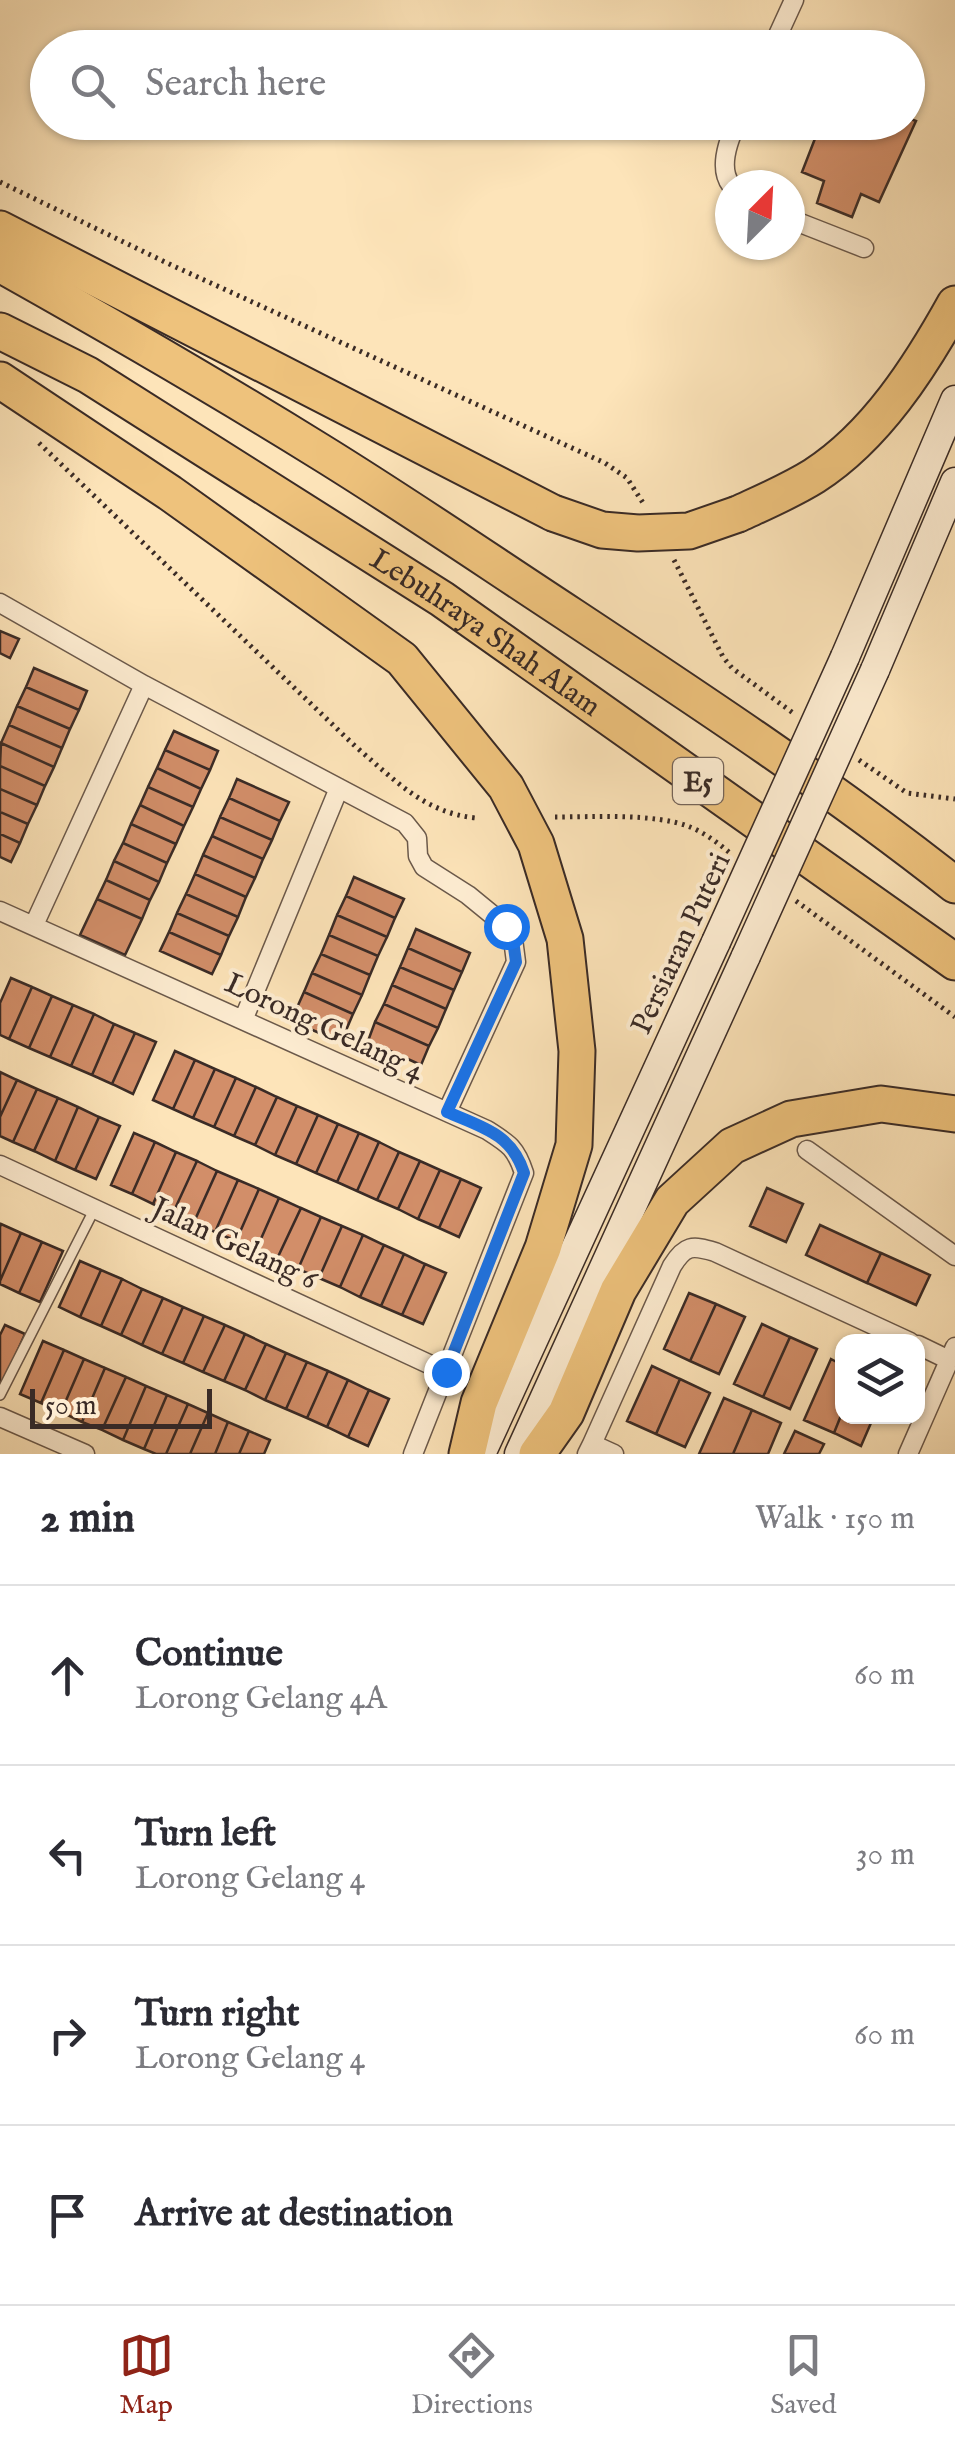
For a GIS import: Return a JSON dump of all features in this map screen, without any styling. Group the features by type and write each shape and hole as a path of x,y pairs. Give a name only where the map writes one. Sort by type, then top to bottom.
{"highway":[{"path":"0,229 552,513 602,530 638,533 689,531 738,514 816,474 848,450 884,412 955,304"},
{"name":"Lebuhraya Shah Alam","path":"0,264 132,338 452,538 766,744 955,884"},
{"name":"Lebuhraya Shah Alam","path":"0,331 88,375 442,599 955,962"},
{"path":"0,380 170,493 402,658 506,787 536,844 565,939 577,1051 574,1145 543,1248 479,1403 467,1454"},
{"path":"538,1454 566,1413 618,1291 672,1202 732,1146 791,1118 881,1104 955,1114"}],"street":[{"path":"780,30 794,0"},
{"path":"725,170 729,140"},
{"path":"805,225 864,248"},
{"name":"Persiaran Puteri","path":"481,1454 845,656 955,400"},
{"path":"518,1454 875,670 955,482"},
{"path":"0,603 144,685 404,822 417,838 418,856 424,868 490,911 506,926 516,962 447,1112"},
{"path":"34,925 144,685"},
{"path":"244,1018 339,788"},
{"name":"Lorong Gelang 4","path":"0,911 244,1018 488,1130 511,1145 524,1173 413,1454"},
{"path":"807,1150 955,1256"},
{"name":"Jalan Gelang 6","path":"0,1165 446,1372"},
{"path":"614,1454 589,1449 672,1266 679,1254 690,1247 715,1252 893,1334"},
{"path":"908,1454 952,1353 925,1347"},
{"path":"0,1416 85,1454"}],"lane":[{"path":"0,1394 95,1208"}],"path":[{"path":"0,182 604,463 633,486 652,518"},
{"path":"26,433 395,781 436,810 476,818"},
{"path":"670,551 699,612"}],"building":[{"path":"814,140 907,140 879,202 861,194 852,217 817,203 824,181 803,170"},
{"path":"0,631 19,639 10,658 0,653"},
{"path":"34,668 87,691 79,710 26,687"},
{"path":"26,687 79,710 70,729 17,706"},
{"path":"17,706 70,729 62,748 9,725"},
{"path":"9,725 62,748 54,767 1,743"},
{"path":"174,731 218,751 210,770 165,750"},
{"path":"1,743 54,767 45,786 0,766"},
{"path":"165,750 210,770 201,789 157,768"},
{"path":"0,766 45,786 37,805 0,789"},
{"path":"157,768 201,789 193,807 148,787"},
{"path":"237,779 289,802 280,821 229,798"},
{"path":"148,787 193,807 184,826 140,805"},
{"path":"0,789 37,805 28,824 0,812"},
{"path":"229,798 280,821 272,840 220,817"},
{"path":"140,805 184,826 176,844 131,824"},
{"path":"0,812 28,824 20,843 0,834"},
{"path":"220,817 272,840 263,859 212,836"},
{"path":"131,824 176,844 167,863 123,843"},
{"path":"0,834 20,843 11,862 0,857"},
{"path":"212,836 263,859 255,878 203,855"},
{"path":"123,843 167,863 159,882 114,861"},
{"path":"203,855 255,878 246,897 195,874"},
{"path":"114,861 159,882 150,900 106,880"},
{"path":"195,874 246,897 238,917 186,894"},
{"path":"354,877 404,899 395,918 346,896"},
{"path":"106,880 150,900 142,919 97,899"},
{"path":"186,894 238,917 229,936 177,913"},
{"path":"346,896 395,918 387,937 337,915"},
{"path":"97,899 142,919 125,955 80,935"},
{"path":"177,913 229,936 221,955 169,932"},
{"path":"337,915 387,937 378,956 329,935"},
{"path":"416,929 470,953 462,972 408,948"},
{"path":"169,932 221,955 212,974 160,951"},
{"path":"329,935 378,956 370,975 321,954"},
{"path":"408,948 462,972 454,990 400,967"},
{"path":"321,954 370,975 362,995 312,973"},
{"path":"400,967 454,990 446,1009 392,985"},
{"path":"312,973 362,995 353,1014 304,992"},
{"path":"11,978 32,987 9,1039 0,1035 0,1003"},
{"path":"392,985 446,1009 438,1028 384,1004"},
{"path":"32,987 52,996 29,1048 9,1039"},
{"path":"304,992 353,1014 341,1042 291,1021"},
{"path":"52,996 73,1005 50,1057 29,1048"},
{"path":"384,1004 438,1028 429,1046 375,1022"},
{"path":"73,1005 94,1014 71,1066 50,1057"},
{"path":"94,1014 114,1024 92,1075 71,1066"},
{"path":"375,1022 429,1046 421,1065 368,1041"},
{"path":"114,1024 135,1033 112,1084 92,1075"},
{"path":"135,1033 156,1042 133,1094 112,1084"},
{"path":"175,1051 195,1060 173,1109 153,1100"},
{"path":"195,1060 215,1069 193,1118 173,1109"},
{"path":"215,1069 236,1078 214,1127 193,1118"},
{"path":"0,1072 17,1080 0,1117"},
{"path":"236,1078 256,1087 234,1136 214,1127"},
{"path":"17,1080 37,1089 13,1142 0,1136 0,1117"},
{"path":"256,1087 277,1097 255,1145 234,1136"},
{"path":"37,1089 58,1098 34,1151 13,1142"},
{"path":"277,1097 297,1106 275,1155 255,1145"},
{"path":"58,1098 78,1107 55,1161 34,1151"},
{"path":"297,1106 318,1115 296,1164 275,1155"},
{"path":"78,1107 99,1117 75,1170 55,1161"},
{"path":"318,1115 338,1124 316,1173 296,1164"},
{"path":"99,1117 120,1126 96,1179 75,1170"},
{"path":"338,1124 359,1133 337,1182 316,1173"},
{"path":"134,1133 155,1142 132,1194 111,1185"},
{"path":"359,1133 379,1142 357,1191 337,1182"},
{"path":"155,1142 176,1152 153,1204 132,1194"},
{"path":"379,1142 399,1152 377,1200 357,1191"},
{"path":"176,1152 197,1161 173,1213 153,1204"},
{"path":"399,1152 420,1161 398,1209 377,1200"},
{"path":"197,1161 217,1171 194,1222 173,1213"},
{"path":"420,1161 440,1170 418,1219 398,1209"},
{"path":"440,1170 461,1179 439,1228 418,1219"},
{"path":"217,1171 238,1180 215,1232 194,1222"},
{"path":"461,1179 481,1188 459,1237 439,1228"},
{"path":"238,1180 259,1189 236,1241 215,1232"},
{"path":"767,1188 803,1204 786,1242 750,1226"},
{"path":"259,1189 279,1198 256,1250 236,1241"},
{"path":"279,1198 301,1208 277,1259 256,1250"},
{"path":"301,1208 321,1217 298,1269 277,1259"},
{"path":"321,1217 342,1226 319,1278 298,1269"},
{"path":"1,1224 21,1233 0,1281 0,1227"},
{"path":"820,1225 881,1253 867,1283 806,1255"},
{"path":"342,1226 363,1235 340,1287 319,1278"},
{"path":"21,1233 42,1242 19,1293 0,1281"},
{"path":"363,1235 384,1245 360,1297 340,1287"},
{"path":"42,1242 63,1251 40,1302 19,1293"},
{"path":"384,1245 404,1254 381,1306 360,1297"},
{"path":"881,1253 930,1275 916,1305 867,1283"},
{"path":"404,1254 425,1264 402,1315 381,1306"},
{"path":"80,1261 101,1270 80,1317 59,1307"},
{"path":"425,1264 446,1273 423,1324 402,1315"},
{"path":"101,1270 122,1279 101,1326 80,1317"},
{"path":"122,1279 142,1289 121,1335 101,1326"},
{"path":"142,1289 163,1298 142,1345 121,1335"},
{"path":"689,1293 716,1304 690,1361 664,1349"},
{"path":"163,1298 183,1307 162,1354 142,1345"},
{"path":"716,1304 745,1317 719,1374 690,1361"},
{"path":"183,1307 204,1316 183,1363 162,1354"},
{"path":"204,1316 225,1325 203,1372 183,1363"},
{"path":"762,1324 790,1337 763,1397 734,1384"},
{"path":"5,1325 25,1334 2,1386 0,1335"},
{"path":"225,1325 245,1334 224,1381 203,1372"},
{"path":"245,1334 266,1344 245,1390 224,1381"},
{"path":"790,1337 817,1349 790,1409 763,1397"},
{"path":"43,1341 64,1350 41,1403 20,1394"},
{"path":"266,1344 286,1353 265,1400 245,1390"},
{"path":"64,1350 84,1359 61,1412 41,1403"},
{"path":"286,1353 307,1362 286,1409 265,1400"},
{"path":"84,1359 105,1368 82,1422 61,1412"},
{"path":"831,1359 835,1361 838,1424 834,1433 804,1420"},
{"path":"307,1362 328,1371 307,1418 286,1409"},
{"path":"652,1366 680,1379 656,1434 627,1421"},
{"path":"105,1368 126,1377 102,1430 82,1422"},
{"path":"328,1371 348,1380 327,1427 307,1418"},
{"path":"126,1377 146,1386 123,1440 102,1430"},
{"path":"680,1379 710,1393 685,1447 656,1434"},
{"path":"348,1380 369,1390 348,1437 327,1427"},
{"path":"146,1386 167,1395 144,1449 123,1440"},
{"path":"369,1390 389,1399 368,1446 348,1437"},
{"path":"167,1395 188,1404 166,1454 156,1454 144,1449"},
{"path":"724,1398 752,1410 733,1454 699,1454"},
{"path":"188,1404 208,1413 190,1454 166,1454"},
{"path":"752,1410 781,1423 768,1454 733,1454"},
{"path":"208,1413 228,1422 215,1454 190,1454"},
{"path":"228,1422 249,1431 239,1454 215,1454"},
{"path":"838,1424 871,1424 861,1446 834,1433"},
{"path":"249,1431 270,1440 264,1454 239,1454"},
{"path":"795,1431 824,1444 819,1454 784,1454"}],"route":[{"path":"446,1372 524,1173 511,1145 447,1112 516,962 506,926"}]}
